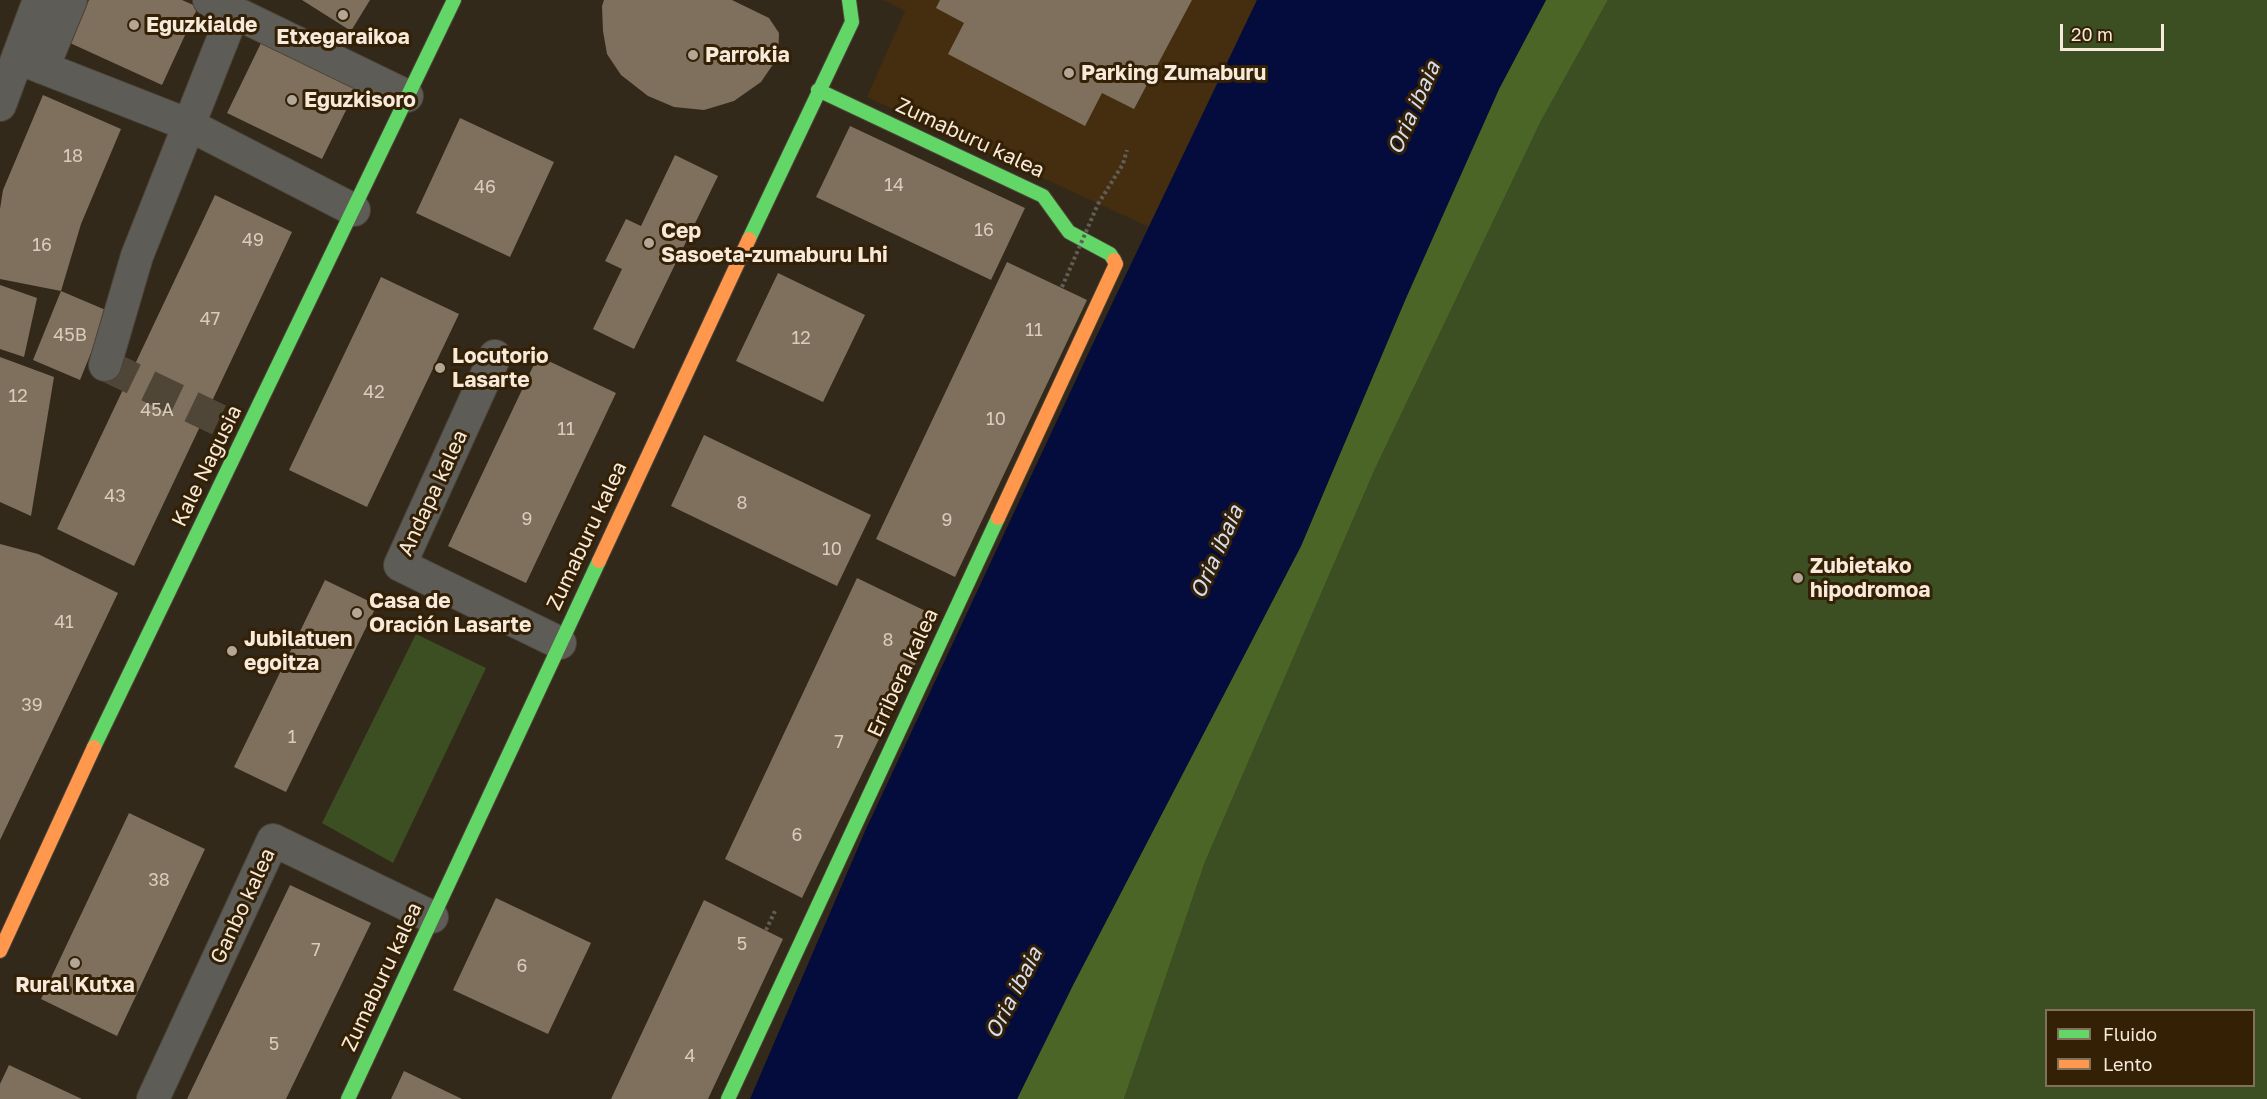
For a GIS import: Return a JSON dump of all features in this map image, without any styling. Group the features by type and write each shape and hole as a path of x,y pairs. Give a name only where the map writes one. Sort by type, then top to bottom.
{"street":[{"path":"31,63 24,37 39,0"},
{"path":"0,105 31,63 71,0"},
{"name":"Kale Nagusia","path":"0,951 74,789 454,0"},
{"name":"Zumaburu kalea","path":"348,1099 818,90 852,22 849,0"},
{"path":"105,365 137,256 189,125 222,6 407,96"},
{"path":"31,63 189,125 354,210"},
{"name":"Zumaburu kalea","path":"818,90 1043,196 1069,232 1110,254 1116,264"},
{"name":"Erribera kalea","path":"728,1099 1116,264"},
{"name":"Andapa kalea","path":"495,356 400,565 560,644"},
{"name":"Ganbo kalea","path":"153,1099 273,840 432,917"}],"path":[{"path":"1062,287 1098,204 1123,164 1127,150"}],"shaded area":[{"path":"883,0 1257,0 1149,227 867,97 905,11"}],"green space":[{"path":"1546,0 1608,0 1541,121 1375,469 1205,862 1124,1099 1017,1099 1073,985 1301,546 1406,298 1499,89"},
{"name":"Zubietako hipodromoa","path":"1608,0 2267,0 2267,1099 1124,1099 1205,862 1375,469 1541,121"},
{"path":"416,634 486,668 393,863 322,823"}],"water":[{"name":"Oria ibaia","path":"1257,0 1546,0 1499,89 1406,298 1301,546 1073,985 1017,1099 750,1099 866,829"}],"building":[{"name":"Eguzkialde","path":"89,0 182,0 198,7 162,85 70,43"},
{"name":"Etxegaraikoa","path":"302,0 370,0 351,31"},
{"name":"Parrokia","path":"604,0 732,0 769,18 779,33 778,57 761,82 734,101 704,110 674,107 648,96 621,75 607,54 603,31 602,6"},
{"name":"Parking Zumaburu","path":"940,0 1192,0 1134,109 1102,93 1085,126 948,54 964,23 936,8"},
{"name":"Eguzkisoro","path":"262,41 357,88 322,159 227,113"},
{"path":"43,95 121,129 81,224 61,291 0,279 0,209 3,190"},
{"path":"460,118 554,162 510,257 416,213"},
{"path":"850,126 1025,208 991,280 816,197"},
{"name":"Cep Sasoeta-zumaburu Lhi","path":"675,155 718,176 634,349 593,329 622,269 605,261 626,219 641,226"},
{"path":"215,195 292,232 134,566 57,529"},
{"path":"1007,262 1087,300 955,577 876,539"},
{"path":"778,273 865,315 823,402 736,361"},
{"path":"381,277 459,314 367,507 289,470"},
{"path":"0,285 37,298 24,357 0,349"},
{"path":"61,291 108,311 80,380 33,360"},
{"path":"538,356 616,393 526,583 448,546"},
{"path":"0,357 54,377 31,516 0,502"},
{"path":"704,435 871,515 837,586 671,506"},
{"path":"0,544 38,554 118,593 0,840"},
{"path":"857,578 938,617 802,898 725,859"},
{"path":"325,580 377,605 286,792 234,767"},
{"path":"129,813 205,849 117,1036 41,999"},
{"path":"290,885 371,923 286,1099 187,1099"},
{"path":"496,898 591,943 548,1034 453,990"},
{"path":"704,900 783,939 708,1099 611,1099"},
{"path":"9,1065 82,1099 0,1099 0,1084"},
{"path":"404,1071 462,1099 391,1099"}],"tunnel":[{"path":"105,365 219,420"}],"traffic: fast":[{"path":"94,747 454,0"},
{"path":"749,239 852,22 849,0"},
{"path":"818,90 1043,196 1069,232 1110,254 1114,260"},
{"path":"728,1099 998,518"},
{"path":"348,1099 599,561"}],"traffic: slow":[{"path":"599,561 749,239"},
{"path":"998,518 1116,264 1114,260"},
{"path":"0,951 94,747"}],"place":[{"name":"Etxegaraikoa","path":"343,15"},
{"name":"Eguzkialde","path":"134,25"},
{"name":"Parrokia","path":"693,55"},
{"name":"Parking Zumaburu","path":"1069,73"},
{"name":"Eguzkisoro","path":"292,100"},
{"name":"Cep Sasoeta-zumaburu Lhi","path":"649,243"},
{"name":"Locutorio Lasarte","path":"440,368"},
{"name":"Zubietako hipodromoa","path":"1798,578"},
{"name":"Casa de Oración Lasarte","path":"357,613"},
{"name":"Jubilatuen egoitza","path":"232,651"},
{"name":"Rural Kutxa","path":"75,963"}]}
